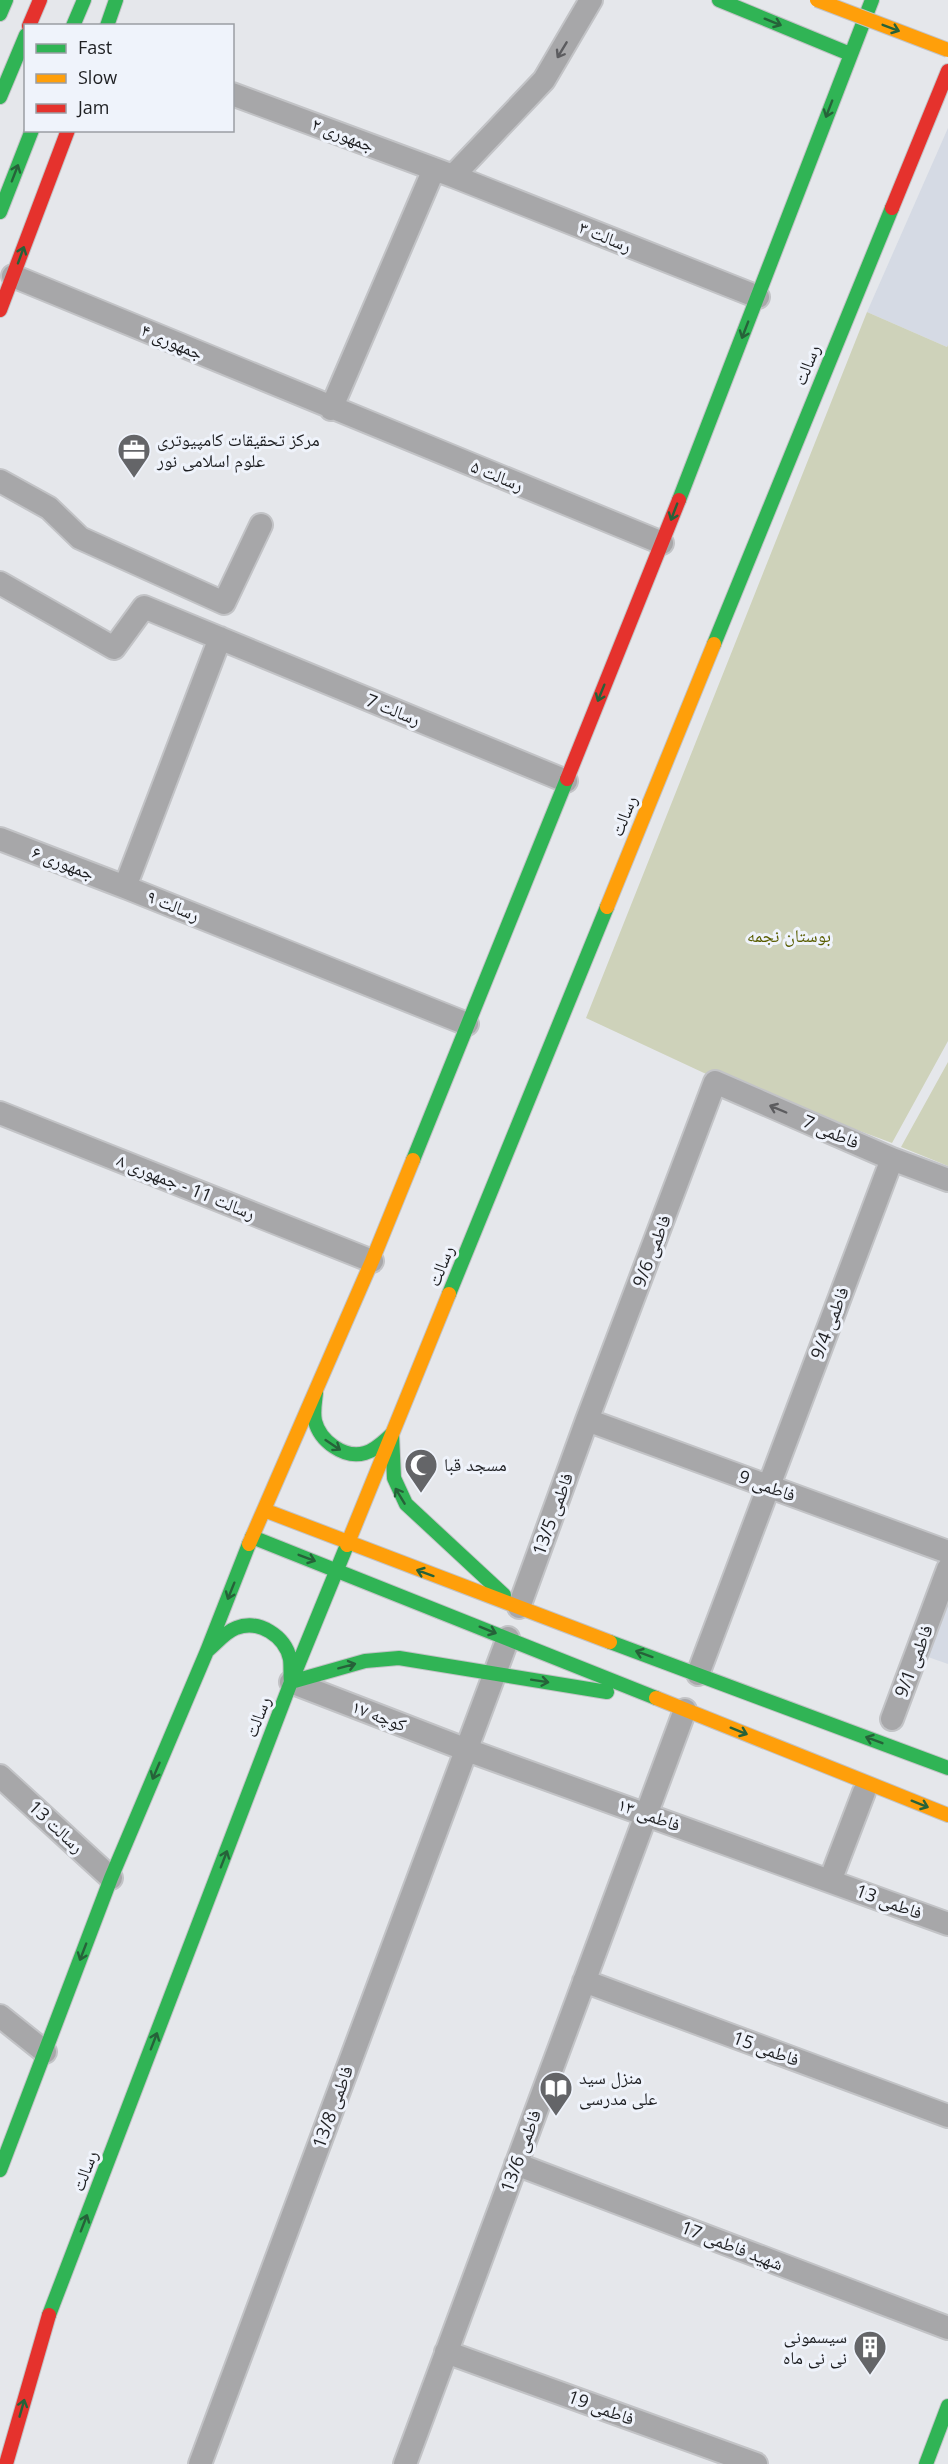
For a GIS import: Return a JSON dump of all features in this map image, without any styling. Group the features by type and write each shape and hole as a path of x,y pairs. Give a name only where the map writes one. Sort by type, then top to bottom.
{"street":[{"path":"0,14 6,0"},
{"path":"30,24 40,0"},
{"path":"74,24 84,0"},
{"path":"108,24 116,0"},
{"path":"331,409 443,173 544,80 591,0"},
{"path":"718,0 850,54"},
{"path":"817,0 948,50"},
{"path":"0,2170 111,1878 207,1652 252,1537 372,1261 662,543 872,0"},
{"path":"0,97 24,40"},
{"name":"رسالت","path":"6,2464 45,2326 291,1682 346,1543 943,94 948,71"},
{"name":"جمهوری ۲","path":"234,95 443,173"},
{"path":"0,212 31,132"},
{"path":"0,310 67,132"},
{"name":"رسالت ۳","path":"443,173 758,297"},
{"name":"جمهوری ۴","path":"13,276 331,409"},
{"name":"رسالت ۵","path":"331,409 662,543"},
{"path":"0,481 49,508 80,538 224,603 261,525"},
{"name":"رسالت 7","path":"0,583 114,648 144,607 566,781"},
{"name":"رسالت ۹","path":"220,638 125,887 467,1024"},
{"name":"جمهوری ۶","path":"0,839 125,887"},
{"name":"فاطمی 7","path":"715,1082 892,1159 948,1180"},
{"name":"فاطمی 9/6","path":"587,1420 715,1082"},
{"name":"رسالت 11 - جمهوری ۸","path":"0,1113 372,1261"},
{"name":"فاطمی 9/4","path":"698,1674 892,1159"},
{"path":"316,1393 315,1421 323,1438 333,1446 348,1454 362,1454 377,1447 392,1434"},
{"name":"فاطمی 9","path":"587,1420 948,1552"},
{"name":"فاطمی 13/5","path":"519,1608 587,1420"},
{"path":"392,1434 392,1474 395,1488 406,1504 519,1608"},
{"path":"264,1510 346,1543 948,1768"},
{"path":"252,1537 948,1815"},
{"name":"فاطمی 9/1","path":"892,1719 948,1569"},
{"path":"207,1652 236,1628 255,1626 271,1630 282,1642 290,1658 291,1682 365,1662 399,1658 676,1706"},
{"path":"467,1750 508,1638"},
{"name":"کوچه ۱۷","path":"291,1682 467,1750"},
{"name":"فاطمی 13/6","path":"405,2464 646,1814 676,1706"},
{"name":"فاطمی ۱۳","path":"467,1750 830,1881"},
{"name":"فاطمی 13/8","path":"200,2464 467,1750"},
{"name":"رسالت 13","path":"0,1776 111,1878"},
{"path":"830,1881 864,1792"},
{"name":"فاطمی 13","path":"830,1881 948,1924"},
{"name":"فاطمی 15","path":"584,1981 948,2116"},
{"path":"0,2016 45,2052"},
{"name":"شهید فاطمی 17","path":"516,2163 948,2328"},
{"name":"فاطمی 19","path":"446,2352 756,2464"},
{"path":"926,2464 948,2406"}],"shaded area":[{"path":"948,128 948,345 947,347 867,312"},
{"path":"948,1604 948,1664 928,1657"}],"green space":[{"name":"بوستان نجمه","path":"867,312 947,347 948,345 948,1041 892,1143 704,1073 586,1018"},
{"path":"948,1062 948,1166 901,1147"}],"traffic: fast":[{"path":"0,14 6,0"},
{"path":"74,24 84,0"},
{"path":"108,24 116,0"},
{"path":"719,0 850,54"},
{"path":"679,500 872,0"},
{"path":"0,97 24,40"},
{"path":"0,212 31,132"},
{"path":"714,644 892,208"},
{"path":"413,1160 567,779"},
{"path":"449,1294 607,907"},
{"path":"316,1393 314,1414 318,1428 327,1441 341,1451 357,1454 369,1452 392,1434"},
{"path":"392,1434 394,1478 406,1504 504,1595"},
{"path":"252,1537 656,1698"},
{"path":"0,2170 111,1878 207,1651 249,1544"},
{"path":"49,2315 291,1682 347,1545"},
{"path":"207,1651 224,1635 236,1628 245,1626 262,1628 270,1631 283,1643 290,1659 291,1682"},
{"path":"610,1642 948,1768"},
{"path":"291,1682 365,1661 399,1658 607,1692"},
{"path":"926,2464 948,2406"}],"traffic: slow":[{"path":"817,0 948,50"},
{"path":"607,907 714,644"},
{"path":"249,1544 372,1261 413,1160"},
{"path":"347,1545 449,1294"},
{"path":"264,1510 610,1642"},
{"path":"656,1698 948,1815"}],"traffic: jam":[{"path":"30,24 40,0"},
{"path":"892,208 948,71"},
{"path":"0,310 67,132"},
{"path":"567,779 679,500"},
{"path":"6,2464 49,2315"}],"place":[{"name":"مرکز تحقیقات کامپیوتری علوم اسلامی نور","path":"134,479"},
{"name":"مسجد قبا","path":"421,1494"},
{"name":"منزل سید علی مدرسی","path":"556,2117"},
{"name":"سیسمونی نی نی ماه","path":"870,2376"}]}
